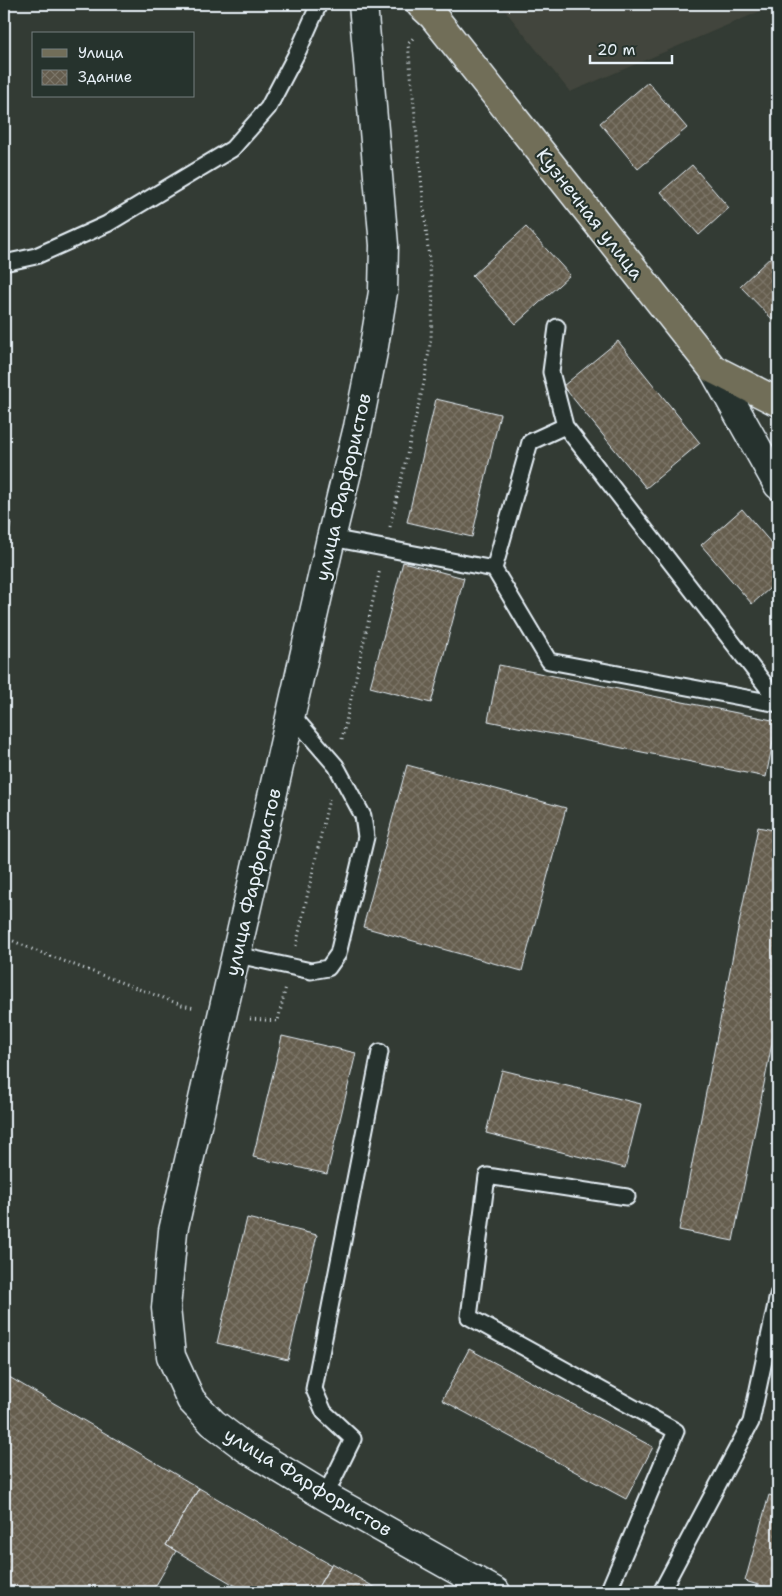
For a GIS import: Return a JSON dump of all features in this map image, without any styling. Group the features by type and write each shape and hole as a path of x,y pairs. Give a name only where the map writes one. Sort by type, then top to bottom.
{"main road":[{"name":"Кузнечная улица","path":"426,10 713,369 778,402"}],"street":[{"name":"улица Фарфористов","path":"363,4 384,245 383,292 358,428 330,538 173,1231 166,1308 171,1356 191,1400 213,1423 246,1448 325,1496 496,1592"},
{"path":"713,369 778,484"}],"lane":[{"path":"4,263 36,256 107,224 232,148 268,108 299,49 319,4"},
{"path":"557,327 551,372 565,426 778,702"},
{"path":"565,426 530,442 494,569 549,661 778,702"},
{"path":"330,538 494,569"},
{"path":"237,955 311,971 328,968 338,954 366,837 364,816 336,766 291,714"},
{"path":"325,1496 353,1439 324,1412 314,1389 380,1052"},
{"path":"608,1592 676,1431 469,1317 487,1176 627,1197"},
{"path":"661,1592 751,1422 778,1295"}],"path":[{"path":"4,937 182,1005 253,1019 278,1021 425,378 431,338 433,300 408,44 426,10"}],"shaded area":[{"path":"500,4 777,4 570,92"}],"building":[{"path":"648,82 687,128 638,169 600,123"},
{"path":"692,165 729,208 699,235 661,192"},
{"path":"526,227 570,275 516,324 472,276"},
{"path":"773,255 778,260 777,324 740,286"},
{"path":"618,341 700,443 646,488 563,386"},
{"path":"436,399 500,414 472,537 407,522"},
{"path":"742,509 778,551 778,581 752,604 701,545"},
{"path":"4,521 11,523 4,557"},
{"path":"403,562 464,578 431,703 370,687"},
{"path":"499,665 777,721 766,777 488,721"},
{"path":"407,765 566,808 522,971 363,927"},
{"path":"758,827 778,831 778,1013 733,1241 679,1230"},
{"path":"282,1036 356,1053 327,1174 253,1157"},
{"path":"502,1070 641,1104 625,1168 486,1133"},
{"path":"247,1218 317,1235 288,1360 217,1343"},
{"path":"469,1349 653,1447 626,1499 442,1400"},
{"path":"4,1374 199,1488 166,1545 176,1551 152,1592 4,1592"},
{"path":"199,1488 331,1565 315,1592 246,1592 166,1545"},
{"path":"769,1495 778,1498 778,1591 745,1581"},
{"path":"332,1563 383,1592 315,1592"}]}
